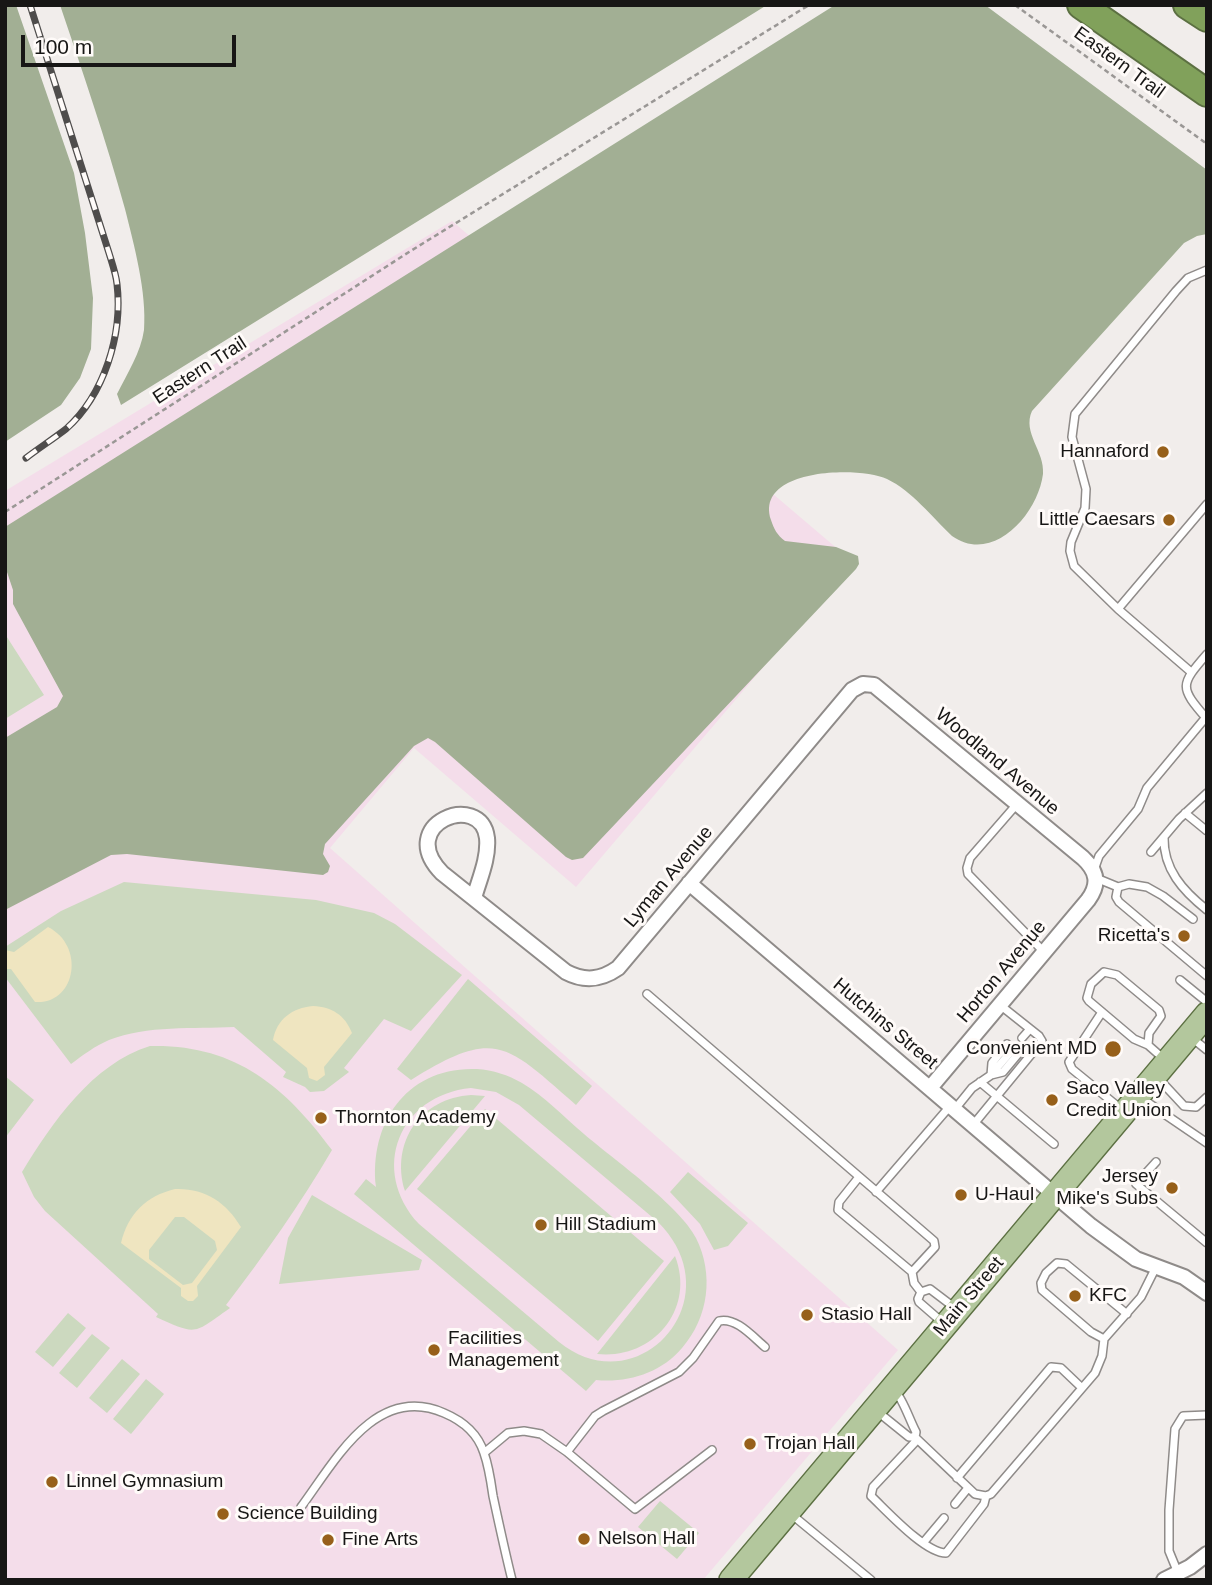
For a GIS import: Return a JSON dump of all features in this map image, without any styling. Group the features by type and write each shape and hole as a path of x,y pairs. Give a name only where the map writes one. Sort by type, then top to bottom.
{"highway":[{"path":"1081,5 1207,93"},
{"path":"1187,5 1207,18"}],"main road":[{"name":"Main Street","path":"740,1576 788,1512 1206,1012"}],"street":[{"name":"Woodland Avenue","path":"866,684 884,692 1083,858 1095,875"},
{"name":"Lyman Avenue","path":"474,898 486,853 486,834 474,818 458,814 440,821 431,830 428,848 438,868 474,898 566,972 579,978 593,979 606,975 618,968 848,696 859,685 866,684"},
{"name":"Horton Avenue","path":"930,1088 1093,893 1095,875"},
{"name":"Hutchins Street","path":"689,883 1119,1249 1184,1277 1207,1293"},
{"path":"1171,1577 1207,1554"}],"lane":[{"path":"1191,672 1080,574 1071,559 1071,542 1085,508 1086,489 1073,447 1072,423 1075,414 1175,291 1188,278 1207,270"},
{"path":"1118,609 1207,504"},
{"path":"1193,919 1164,896 1146,887 1133,884 1118,887 1095,875 1099,856 1138,809 1147,788 1207,718 1186,691 1186,678 1207,654"},
{"path":"1151,852 1185,813 1207,793"},
{"path":"1017,803 971,858 968,874 1044,952"},
{"path":"1185,813 1207,831"},
{"path":"1164,837 1167,859 1176,881 1207,909"},
{"path":"1118,887 1116,897 1119,902 1207,976"},
{"path":"1147,1045 1149,1033 1161,1014 1112,972 1099,975 1087,993 1089,1001 1134,1039 1147,1045 1184,1106 1196,1107 1207,1097"},
{"path":"1180,980 1206,1012"},
{"path":"647,994 936,1244 912,1272"},
{"path":"974,1125 1041,1044 1041,1040 1030,1029 1000,1004"},
{"path":"1102,1012 1069,1062 1072,1069 1105,1096 1131,1104 1207,1143"},
{"path":"1030,1029 1022,1038 1030,1029"},
{"path":"1189,1035 1207,1050"},
{"path":"876,1192 972,1088 1003,1072 1013,1049 992,1063 991,1076"},
{"path":"980,1083 1054,1144"},
{"path":"1156,1162 1136,1184 1207,1243"},
{"path":"859,1177 839,1202 838,1210 912,1272 914,1283 921,1292"},
{"path":"1104,1339 1091,1332 1044,1293 1041,1283 1050,1269 1057,1264 1066,1264 1127,1314"},
{"path":"875,1409 909,1437 916,1439 975,1494 991,1494 1095,1373 1102,1356 1104,1339 1146,1290 1156,1267"},
{"path":"930,1289 951,1317 919,1302 921,1292 930,1289"},
{"path":"567,1452 595,1416 661,1382 685,1366 719,1321 726,1320 738,1325 765,1346"},
{"path":"957,1478 1051,1367 1061,1368 1082,1388"},
{"path":"892,1388 900,1397 916,1432 916,1439 873,1487 871,1496 923,1543 938,1553 948,1551 984,1504 986,1496"},
{"path":"301,1507 357,1434 379,1415 398,1408 429,1408 457,1419 474,1434 484,1453 512,1580"},
{"path":"1171,1577 1169,1510 1175,1429 1184,1416 1207,1415"},
{"path":"484,1453 508,1433 524,1431 550,1439 635,1509 712,1450"},
{"path":"955,1504 968,1488"},
{"path":"788,1512 871,1580"},
{"path":"923,1543 944,1518"}],"path":[{"name":"Eastern Trail","path":"5,512 409,252 808,5"},
{"name":"Eastern Trail","path":"1015,5 1207,144"}],"shaded area":[{"name":"Thornton Academy","path":"452,221 853,562 576,887 414,748 330,848 898,1350 703,1580 5,1580 5,491"}],"green space":[{"path":"5,5 16,5 74,173 93,298 91,349 80,378 61,405 5,442"},
{"path":"60,5 767,5 121,405 117,394 137,355 144,330 142,285 118,183"},
{"path":"835,5 985,5 1207,170 1207,234 1184,243 1032,411 1030,427 1041,458 1043,474 1032,505 1023,519 997,540 983,544 967,543 952,536 905,490 887,479 873,475 812,475 793,481 778,490 770,503 771,520 782,539 836,547 858,556 859,564 583,858 572,860 566,857 428,738 414,746 325,844 323,854 330,866 328,872 323,875 127,854 111,855 5,910 5,738 57,707 63,696 13,604 13,590 5,566 5,527"},
{"path":"5,634 44,695 5,719"},
{"path":"124,882 316,900 374,913 395,924 462,975 411,1031 384,1019 344,1068 349,1072 324,1091 310,1092 283,1077 286,1072 234,1027 171,1029 124,1035 99,1045 71,1064 5,977 5,947 61,911"},
{"path":"468,979 592,1086 576,1105 533,1068 515,1056 499,1050 482,1049 463,1053 411,1080 397,1069"},
{"path":"150,1046 180,1047 207,1052 255,1073 295,1106 332,1150 307,1191 226,1305 230,1308 195,1329 180,1327 156,1317 158,1314 45,1211 34,1197 22,1172 60,1115 92,1081 110,1066"},
{"path":"477,1069 495,1072 530,1088 645,1183 688,1225 702,1252 707,1280 706,1295 698,1323 674,1357 654,1370 632,1378 596,1380 586,1391 354,1194 366,1179 376,1187 375,1163 379,1141 386,1121 398,1103 412,1088 431,1077 452,1071","holes":["471,1088 496,1092 519,1105 658,1222 679,1252 686,1282 681,1311 667,1335 645,1352 619,1361 589,1358 559,1342 419,1224 404,1203 396,1181 394,1159 399,1138 410,1120 425,1105 446,1094"]},
{"path":"5,1076 34,1100 5,1138"},
{"path":"471,1095 485,1096 405,1191 401,1173 402,1156 406,1140 414,1126 437,1104"},
{"name":"Hill Stadium","path":"485,1109 664,1261 598,1341 417,1189"},
{"path":"688,1172 748,1223 728,1246 714,1250 700,1224 670,1192"},
{"path":"312,1195 422,1260 419,1270 279,1284 288,1238"},
{"path":"675,1256 680,1276 679,1295 674,1312 664,1328 635,1349 617,1354 597,1354"},
{"path":"68,1313 86,1328 53,1367 35,1352"},
{"path":"92,1334 110,1348 77,1388 59,1373"},
{"path":"122,1359 140,1374 107,1413 89,1398"},
{"path":"146,1379 164,1394 131,1434 113,1419"},
{"path":"660,1501 699,1533 677,1559 638,1527"}],"sand":[{"path":"48,927 60,936 68,947 71,973 60,994 49,1000 35,1002 11,969 5,969 5,950 14,952"},
{"path":"313,1006 337,1013 346,1021 352,1033 324,1067 325,1075 317,1081 309,1078 307,1068 273,1040 278,1026 287,1016 298,1009"},
{"path":"186,1189 214,1198 229,1210 241,1227 197,1286 198,1296 193,1301 181,1296 181,1288 121,1243 128,1223 140,1208 165,1192","holes":["175,1217 184,1217 215,1241 217,1250 192,1283 183,1285 149,1259 149,1250"]}],"railway":[{"path":"26,458 66,429 91,399 114,343 118,303 114,268 30,5"}],"place":[{"name":"Hannaford","path":"1163,452"},
{"name":"Little Caesars","path":"1169,520"},
{"name":"Ricetta's","path":"1184,936"},
{"name":"Convenient MD","path":"1113,1049"},
{"name":"Saco Valley Credit Union","path":"1052,1100"},
{"name":"Thornton Academy","path":"321,1118"},
{"name":"Jersey Mike's Subs","path":"1172,1188"},
{"name":"U-Haul","path":"961,1195"},
{"name":"Hill Stadium","path":"541,1225"},
{"name":"KFC","path":"1075,1296"},
{"name":"Stasio Hall","path":"807,1315"},
{"name":"Facilities Management","path":"434,1350"},
{"name":"Trojan Hall","path":"750,1444"},
{"name":"Linnel Gymnasium","path":"52,1482"},
{"name":"Science Building","path":"223,1514"},
{"name":"Nelson Hall","path":"584,1539"},
{"name":"Fine Arts","path":"328,1540"}]}
